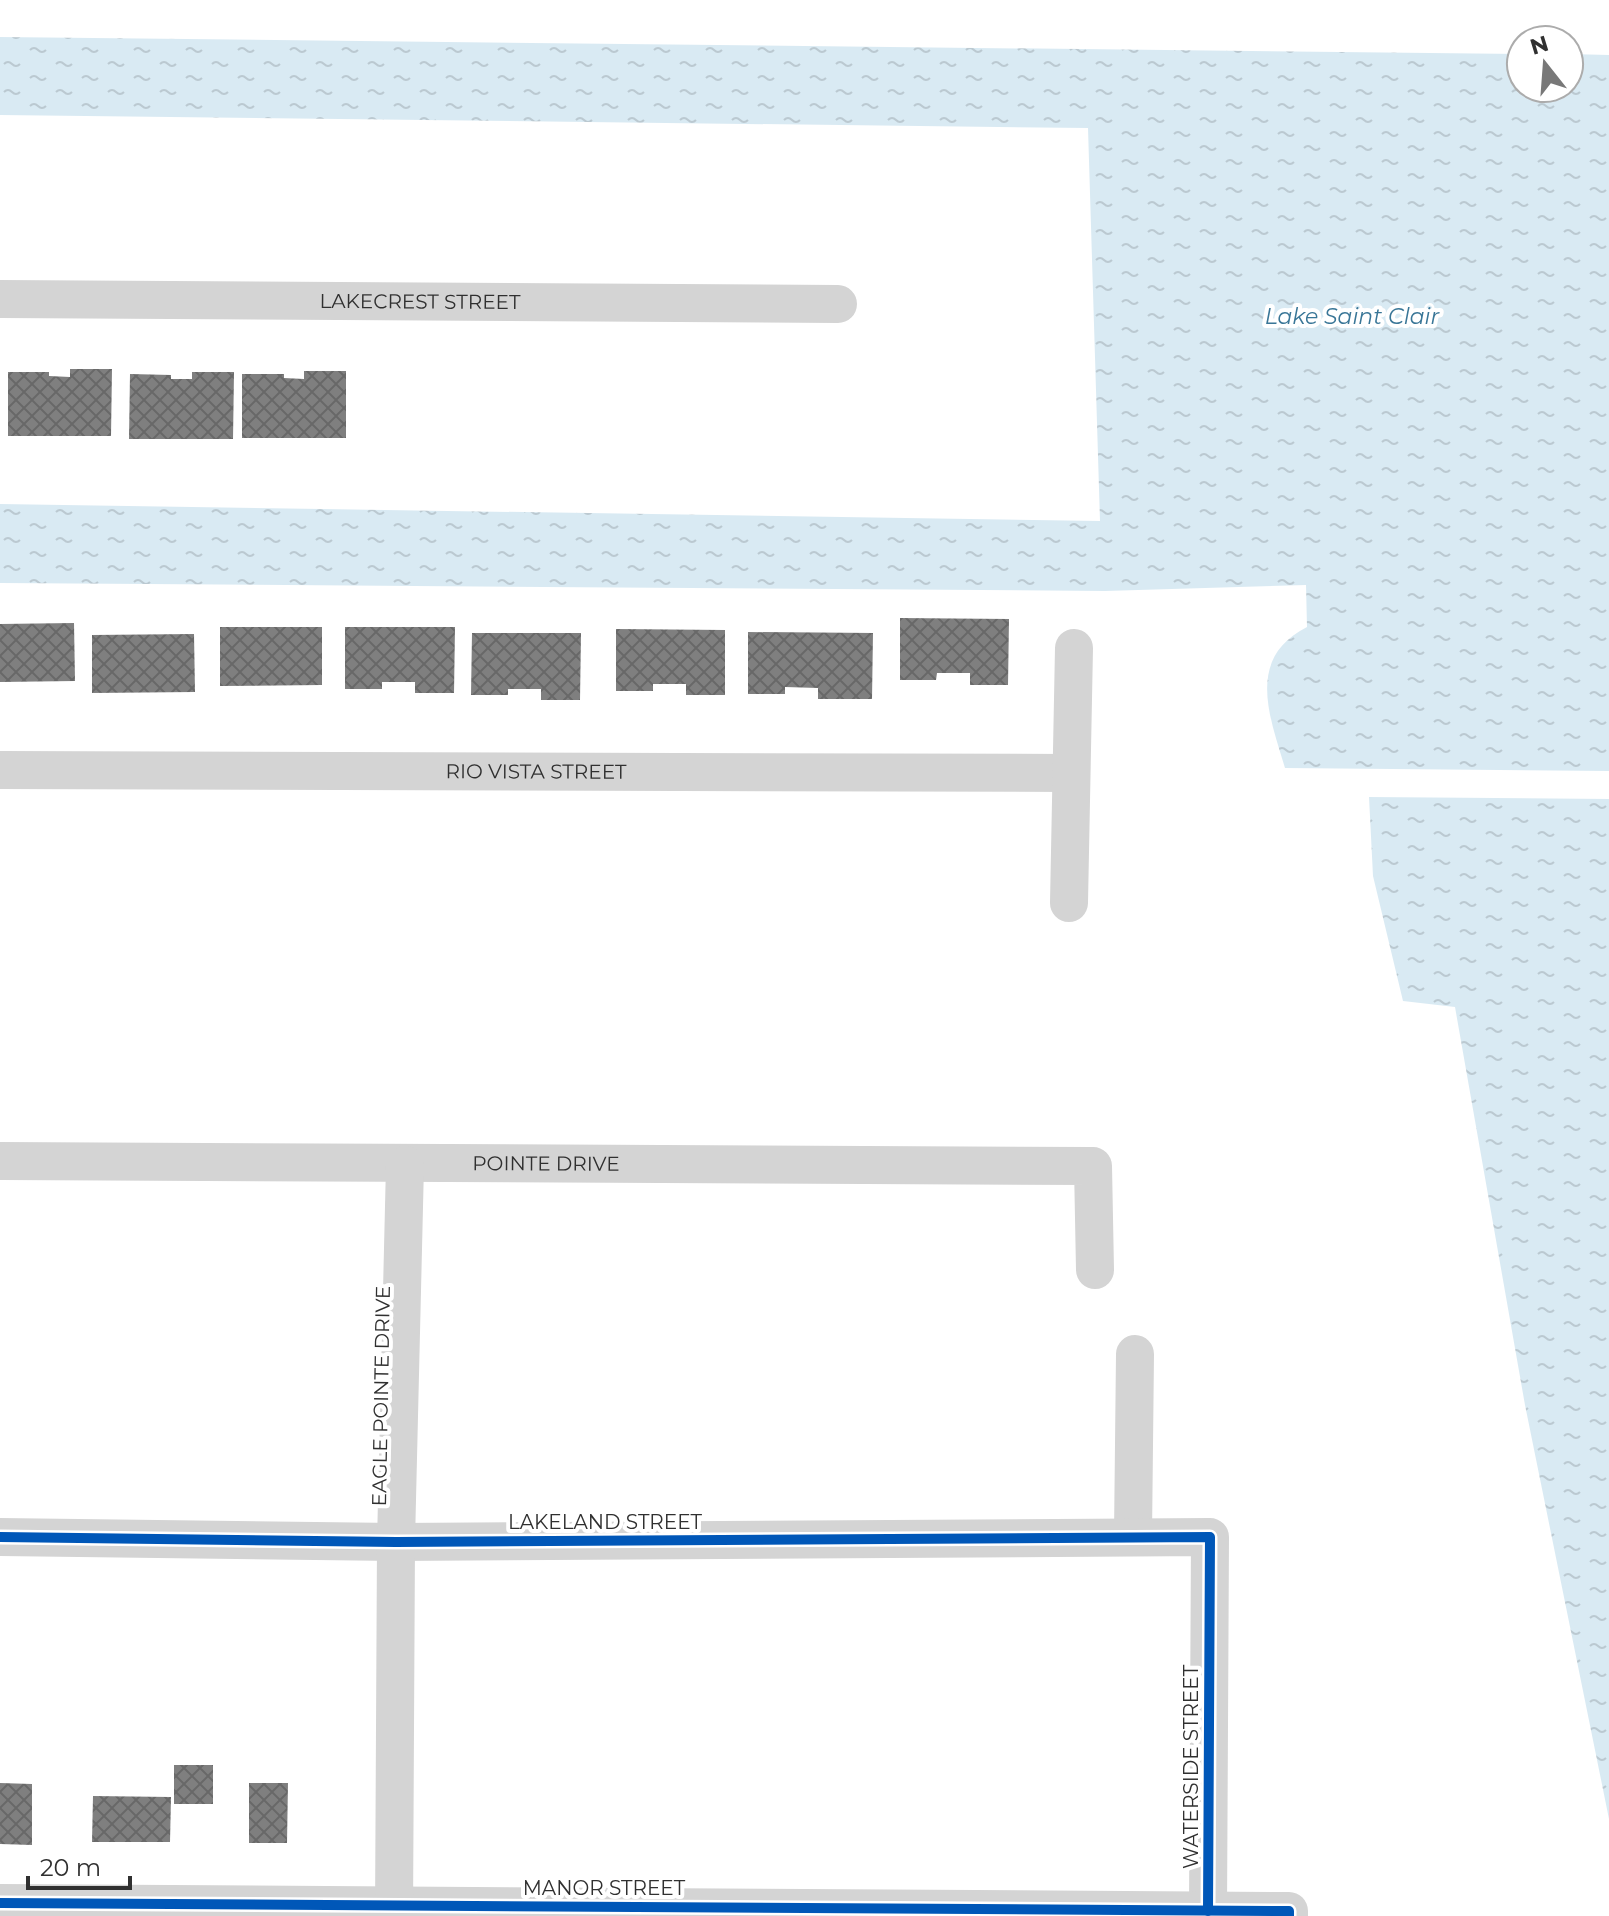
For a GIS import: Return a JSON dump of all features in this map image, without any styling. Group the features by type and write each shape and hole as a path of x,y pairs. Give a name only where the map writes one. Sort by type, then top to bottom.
{"street":[{"name":"LAKECREST STREET","path":"0,299 838,304"},
{"path":"1069,903 1074,648"},
{"name":"RIO VISTA STREET","path":"0,770 1071,773"},
{"name":"POINTE DRIVE","path":"0,1161 1093,1166 1095,1270"},
{"name":"EAGLE POINTE DRIVE","path":"394,1910 396,1542 405,1165"},
{"path":"1133,1536 1135,1354"},
{"name":"LAKELAND STREET","path":"0,1537 396,1542 1210,1537"},
{"name":"WATERSIDE STREET","path":"1208,1911 1210,1537"},
{"name":"MANOR STREET","path":"0,1903 394,1910 1208,1911"},
{"path":"1208,1911 1289,1911 1289,1916"}],"water":[{"name":"Lake Saint Clair","path":"0,37 1505,54 1505,104 1585,104 1585,54 1609,55 1609,771 1285,768 1269,708 1269,671 1288,640 1307,627 1306,585 1105,591 0,583 0,504 1100,521 1088,128 0,115"},
{"path":"1369,797 1609,799 1609,1819 1525,1405 1455,1007 1403,1001 1373,876"}],"building":[{"path":"70,369 112,369 111,436 8,436 8,372 49,372 49,376 70,377"},
{"path":"304,371 346,371 346,438 242,438 242,374 284,374 284,378 304,379"},
{"path":"192,372 234,372 233,439 129,439 130,374 192,379"},
{"path":"900,618 1009,619 1008,685 970,685 970,673 937,673 936,680 900,680"},
{"path":"74,623 75,681 0,682 0,624"},
{"path":"220,627 322,627 322,685 220,686"},
{"path":"345,627 455,627 454,693 415,693 415,682 382,682 382,689 345,689"},
{"path":"616,629 725,630 725,695 686,695 686,684 653,684 653,691 616,691"},
{"path":"748,632 873,633 872,699 818,699 818,688 785,687 785,694 748,694"},
{"path":"472,633 581,633 580,700 541,700 541,689 508,689 508,695 471,695"},
{"path":"194,634 195,692 92,693 92,635"},
{"path":"174,1765 213,1765 213,1804 174,1804"},
{"path":"0,1783 32,1784 32,1845 0,1844"},
{"path":"249,1783 288,1783 287,1843 249,1843"},
{"path":"93,1796 171,1797 170,1842 92,1842"}],"cycle path":[{"path":"0,1537 396,1542 1210,1537 1208,1911"},
{"path":"0,1903 1289,1911 1289,1916"}]}
